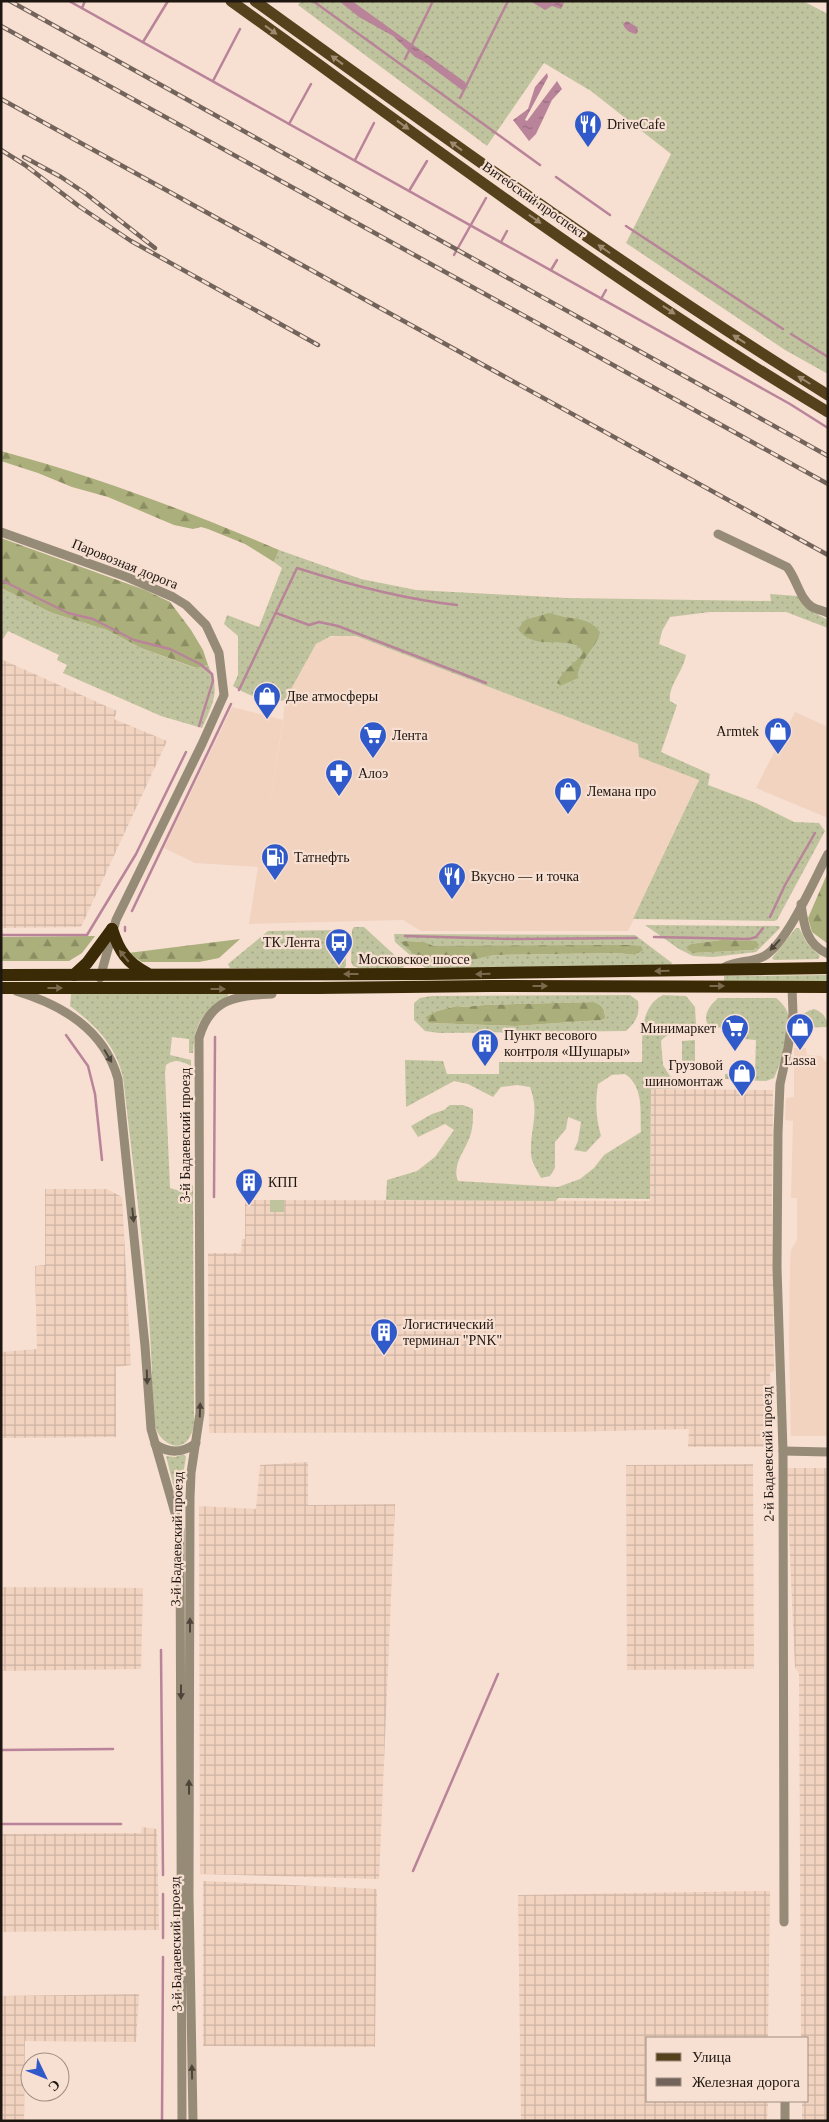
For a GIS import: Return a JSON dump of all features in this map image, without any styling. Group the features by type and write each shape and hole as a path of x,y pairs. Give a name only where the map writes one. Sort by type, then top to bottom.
{"highway":[{"path":"112,930 120,952 134,966 147,973"},
{"path":"74,975 87,963 112,930"},
{"name":"Московское шоссе","path":"1,975 147,973 427,974 828,968"},
{"name":"Московское шоссе","path":"4,988 828,987"}],"main road":[{"name":"Витебский проспект","path":"231,1 571,244 695,328 828,412"},
{"name":"Витебский проспект","path":"255,1 460,149 671,295 828,395"}],"street":[{"name":"Паровозная дорога","path":"1,532 127,577 168,595 186,605 206,625 217,645 224,695 112,930 100,974 100,988"},
{"path":"718,534 788,568 793,574 799,590 812,606 828,613"},
{"path":"721,970 729,965 764,956 782,938 828,854"},
{"path":"801,904 808,938 816,948 828,954"},
{"name":"2-й Бадаевский проезд","path":"784,1922 783,1451 777,1268 778,1133 780,1084 793,1014 792,986"},
{"name":"3-й Бадаевский проезд","path":"4,988 56,1006 88,1029 107,1052 114,1065 118,1079 145,1346 148,1408 155,1444 180,1530 182,2121"},
{"name":"3-й Бадаевский проезд","path":"193,2121 189,1895 190,1498 191,1473 200,1413 199,1038 204,1024 214,1010 234,997 318,988"},
{"path":"155,1444 161,1448 176,1452 196,1443"},
{"path":"783,1451 828,1452"},
{"path":"785,2102 785,2121"}],"shaded area":[{"path":"341,635 356,636 638,744 639,757 699,779 628,931 421,931 403,920 249,924 258,867 195,863 164,848 232,707 283,720 266,825 283,723 285,700 316,644 323,639"},
{"path":"1,659 117,711 114,719 167,741 81,927 1,928"},
{"path":"795,712 828,727 828,818 756,788"},
{"path":"794,1048 806,1048 807,1055 821,1056 828,1064 828,1436 791,1436 790,1269 791,1250 797,1240 797,1198 791,1198 793,1121 785,1120 786,1098 794,1097"},
{"path":"651,1089 773,1090 774,1371 770,1373 772,1447 688,1447 689,1429 565,1432 209,1433 208,1253 241,1253 242,1239 245,1239 245,1200 650,1201"},
{"path":"45,1189 107,1189 122,1197 131,1365 116,1367 116,1437 1,1438 1,1352 37,1349 35,1266 45,1265"},
{"path":"308,1462 308,1505 395,1504 379,1879 200,1874 199,1506 256,1509 260,1465"},
{"path":"753,1464 754,1669 627,1670 626,1465"},
{"path":"786,1468 828,1468 828,2121 802,2121 802,2102 809,2102 809,2037 801,2037 799,1674 795,1667"},
{"path":"1,1587 143,1588 141,1669 1,1671"},
{"path":"142,1827 157,1829 159,1930 1,1932 1,1834 141,1833"},
{"path":"203,1881 377,1889 375,2047 203,2046"},
{"path":"770,1891 768,2037 646,2037 646,2102 768,2102 767,2121 521,2121 518,1895"},
{"path":"139,1994 136,2042 25,2041 25,2052 20,2052 20,2102 24,2102 24,2121 1,2121 1,1996"}],"green space":[{"path":"301,1 803,1 828,14 828,374 785,350 626,243 671,154 591,91 544,63 487,146 298,5"},
{"path":"1,451 72,472 142,496 279,550 274,562 245,544 208,529 201,527 193,529 174,525 108,497 72,487 1,461"},
{"path":"1,538 145,590 170,602 191,630 203,650 208,665 196,668 141,648 107,630 52,613 1,588"},
{"path":"279,550 361,579 416,590 567,598 771,601 770,594 797,596 813,612 828,620 828,628 786,612 710,612 670,617 662,631 659,644 686,655 671,690 670,701 677,705 661,752 710,774 708,785 756,803 794,822 819,823 825,831 777,920 633,919 699,780 639,757 638,744 356,636 331,636 316,644 285,700 272,701 258,698 233,686 238,675 238,636 224,624 227,615 259,627 282,568 274,562"},
{"path":"1,588 52,613 107,630 141,648 195,668 208,665 215,690 212,704 202,728 161,716 63,673 67,665 57,660 59,655 8,631 3,639 1,638"},
{"path":"549,613 584,620 593,624 600,632 596,643 580,666 578,678 560,686 557,683 559,678 583,653 579,647 573,644 534,640 525,636 518,629 525,620"},
{"path":"828,872 828,944 812,932 808,918"},
{"path":"645,925 779,926 780,928 756,952 713,957 693,956 679,949","holes":["721,940 753,950 693,953 687,946"]},
{"path":"354,927 364,927 403,963 404,967 401,969 359,968 353,966 351,962 352,930"},
{"path":"796,928 799,928 807,943 820,956 818,959 774,960 772,958"},
{"path":"342,930 345,932 346,966 342,971 230,968 228,964 268,931"},
{"path":"394,934 635,935 672,963 671,965 426,969 395,942","holes":["407,941 423,942 434,946 639,953 635,955 619,953 494,955 459,963 439,965 424,962"]},
{"path":"95,936 82,953 69,961 1,961 1,937"},
{"path":"240,939 219,958 199,962 142,962 128,953"},
{"path":"721,940 756,941 759,945 753,950 693,953 687,949 687,946 691,944"},
{"path":"400,942 424,942 434,946 629,945 641,946 643,950 635,955 618,953 494,955 445,966 425,963"},
{"path":"828,975 828,981 724,981 724,976"},
{"path":"71,994 228,994 202,1019 196,1033 193,1053 189,1053 189,1039 172,1037 170,1055 191,1060 191,1066 175,1061 166,1065 165,1073 170,1188 180,1191 193,1185 194,1422 189,1438 186,1442 177,1446 171,1445 159,1435 153,1418 147,1298 123,1077 110,1045 88,1021 70,1006"},
{"path":"630,995 638,1001 638,1014 635,1021 626,1031 439,1033 425,1031 414,1020 414,1003 420,998 431,996","holes":["594,1002 601,1006 604,1012 605,1017 601,1020 515,1026 429,1023 425,1017 437,1011 457,1006"]},
{"path":"663,995 686,996 695,1007 696,1025 688,1030 670,1034 661,1041 663,1065 670,1076 688,1088 651,1089 650,1199 558,1198 556,1201 386,1200 387,1180 417,1171 435,1157 454,1130 445,1124 418,1137 411,1126 432,1114 444,1110 450,1105 463,1105 473,1109 471,1133 458,1163 456,1175 458,1181 558,1187 580,1179 594,1168 604,1155 641,1132 640,1100 635,1086 625,1074 612,1075 598,1084 596,1110 601,1136 586,1152 574,1150 578,1141 581,1122 568,1117 566,1129 555,1142 555,1168 550,1176 541,1178 531,1156 534,1105 530,1087 517,1085 501,1087 493,1097 468,1084 454,1081 406,1107 405,1060 443,1061 447,1074 499,1074 499,1062 642,1062 642,1034 646,1016 649,1008"},
{"path":"718,998 776,998 785,1007 789,1021 787,1037 774,1078 766,1081 725,1079 725,1074 755,1073 756,1040 730,1038 729,1027 710,1028 706,1020 707,1012"},
{"path":"594,1002 602,1008 605,1018 601,1020 515,1026 429,1023 425,1017 437,1011 457,1006"},
{"path":"814,1009 824,1016 828,1027 795,1028 797,1021 802,1016"},
{"path":"695,1040 695,1064 682,1064 682,1041"},
{"path":"270,1200 284,1200 284,1212 270,1212"},
{"path":"184,1454 186,1457 183,1475 183,1512 180,1511 166,1456 175,1457"}],"water":[{"path":"339,1 352,1 465,82 467,87 462,90 415,57 393,36 359,17"},
{"path":"530,1 565,1 561,9 552,6 545,10"},
{"path":"627,21 637,27 638,32 636,34 625,28 623,24"},
{"path":"547,73 548,77 525,120 527,121 557,81 562,89 552,100 536,134 529,141 513,120 528,109 535,87"}],"waterway":[{"path":"69,1 790,404 828,428"},
{"path":"82,8 85,1"},
{"path":"143,42 168,1"},
{"path":"313,1 540,165"},
{"path":"405,59 433,1"},
{"path":"460,98 508,1"},
{"path":"213,81 240,29"},
{"path":"289,124 311,84"},
{"path":"355,160 374,123"},
{"path":"409,191 427,161"},
{"path":"556,177 610,215"},
{"path":"454,255 486,198"},
{"path":"626,226 783,329"},
{"path":"501,242 507,231"},
{"path":"551,270 557,260"},
{"path":"601,299 606,290"},
{"path":"791,334 828,357"},
{"path":"239,690 297,568 376,591 457,605"},
{"path":"1,580 68,613 93,619 134,640 170,649 200,664 212,674 213,681 199,726"},
{"path":"276,613 309,625 319,622 338,626 486,683"},
{"path":"132,911 231,704"},
{"path":"87,935 136,854 186,752"},
{"path":"770,917 785,885 815,833"},
{"path":"654,937 749,939 756,937 763,928"},
{"path":"1,935 87,935"},
{"path":"405,936 514,939 636,938"},
{"path":"66,1035 88,1066 95,1094 102,1160"},
{"path":"214,1197 215,1037"},
{"path":"161,1650 163,1875"},
{"path":"413,1871 498,1674"},
{"path":"1,1750 113,1749"},
{"path":"1,1824 121,1824"},
{"path":"163,1894 163,1938"},
{"path":"162,2121 163,1957"}],"railway":[{"path":"10,1 828,456"},
{"path":"1,26 828,484"},
{"path":"1,99 828,555"},
{"path":"1,150 131,241 318,345"},
{"path":"24,157 61,177 85,193 155,248"}],"place":[{"name":"DriveCafe","path":"588,148"},
{"name":"Две атмосферы","path":"267,720"},
{"name":"Armtek","path":"778,755"},
{"name":"Лента","path":"373,759"},
{"name":"Алоэ","path":"339,797"},
{"name":"Лемана про","path":"568,815"},
{"name":"Татнефть","path":"275,881"},
{"name":"Вкусно — и точка","path":"452,900"},
{"name":"ТК Лента","path":"339,966"},
{"name":"Lassa","path":"800,1051"},
{"name":"Минимаркет","path":"735,1052"},
{"name":"Пункт весового контроля «Шушары»","path":"485,1067"},
{"name":"Грузовой шиномонтаж","path":"742,1097"},
{"name":"КПП","path":"249,1206"},
{"name":"Логистический терминал \"PNK\"","path":"384,1356"}]}
